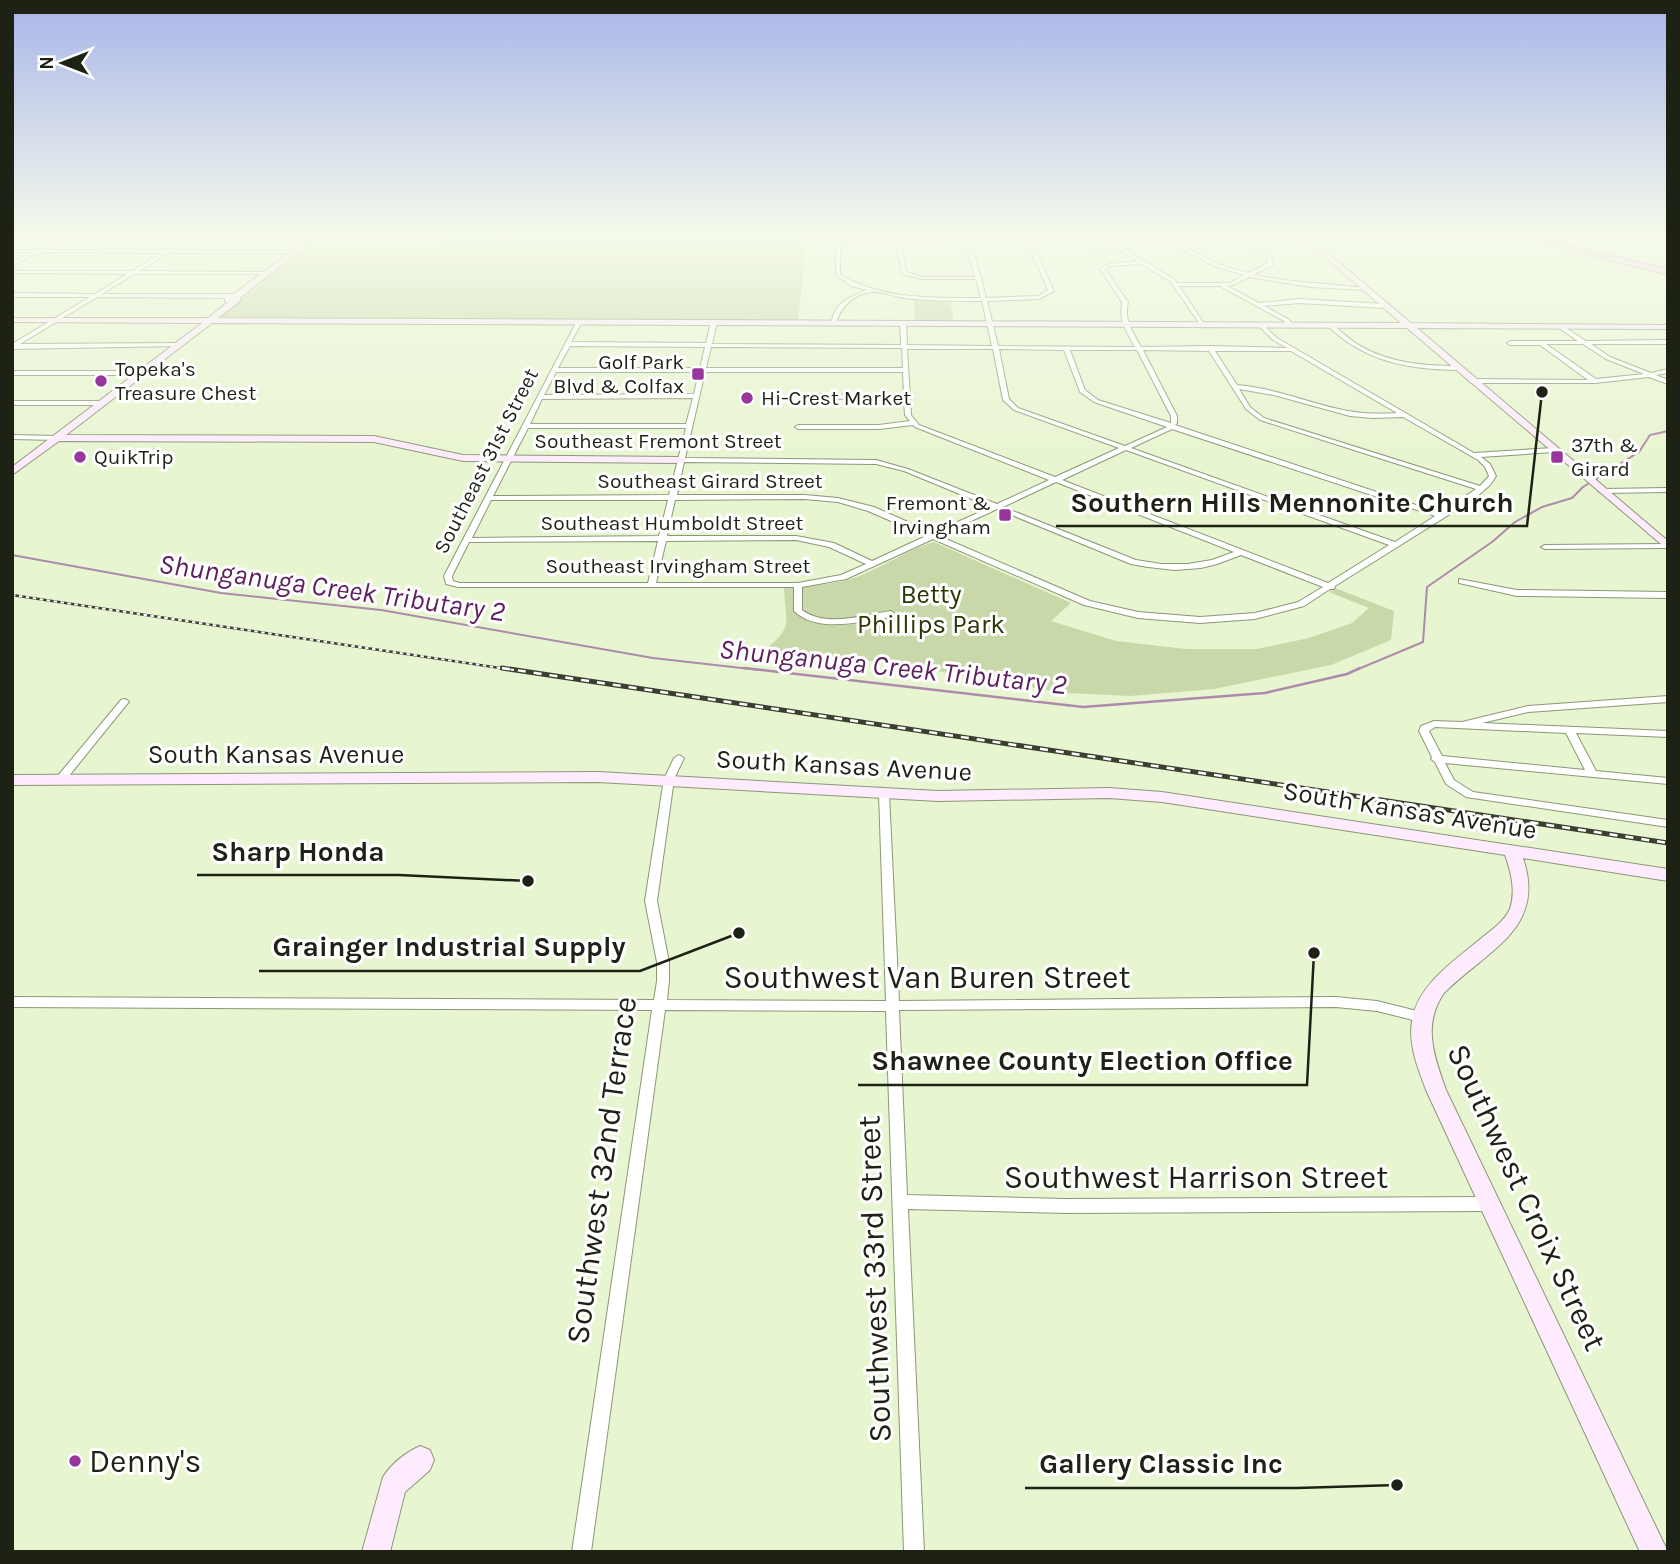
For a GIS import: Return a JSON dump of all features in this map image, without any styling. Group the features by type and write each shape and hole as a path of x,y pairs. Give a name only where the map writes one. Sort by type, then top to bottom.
{"main road":[{"path":"12,472 220,311"},
{"path":"1390,311 1667,546"},
{"path":"12,320 1668,327"},
{"name":"Southeast Fremont Street","path":"56,438 374,439 394,441 451,457 508,460 681,460"},
{"name":"South Kansas Avenue","path":"12,780 569,777 669,779 884,794 978,797 1109,793 1150,796 1668,875"},
{"path":"1421,1017 1426,1002 1439,985 1503,931 1516,916 1522,890 1512,851"},
{"name":"Southwest Croix Street","path":"1421,1017 1420,1042 1426,1066 1655,1552"},
{"path":"376,1552 393,1487 399,1477 420,1460"}],"street":[{"path":"13,346 71,311"},
{"path":"834,322 836,311"},
{"path":"988,311 1006,400 1013,407 1397,545"},
{"path":"1124,311 1127,325 1174,416 1171,427"},
{"path":"1193,311 1202,325"},
{"path":"1268,311 1292,326"},
{"name":"Southeast 31st Street","path":"447,580 579,321"},
{"path":"652,583 714,322"},
{"path":"903,323 908,415 913,423"},
{"path":"1262,326 1272,337 1292,350 1472,455 1553,450"},
{"path":"1331,326 1343,337 1392,362 1419,367 1457,368"},
{"path":"1562,327 1608,358 1668,382"},
{"path":"1510,343 1668,342"},
{"path":"568,344 1292,350"},
{"path":"1542,344 1594,381"},
{"path":"13,346 174,345"},
{"path":"1066,347 1082,391 1103,405 1441,516"},
{"path":"1210,348 1250,411 1270,422 1480,488"},
{"path":"555,370 906,370"},
{"path":"1472,381 1594,381 1648,376 1668,371"},
{"path":"12,373 139,373"},
{"path":"1235,387 1266,391 1351,414 1403,415"},
{"path":"540,397 697,396"},
{"path":"799,396 907,398"},
{"path":"12,403 101,403"},
{"path":"798,427 879,427 913,423 967,448 1331,587"},
{"path":"527,426 690,426"},
{"name":"Southeast Irvingham Street","path":"447,580 458,584 798,585 834,580 1171,427"},
{"path":"12,437 56,438"},
{"name":"Southeast Girard Street","path":"488,498 804,497 838,500 871,509 1072,598 1115,611 1200,620 1255,616 1294,607 1331,587 1491,481 1492,472 1483,461 1472,455"},
{"name":"Southeast Fremont Street","path":"681,460 876,462 906,470 1112,556 1142,564 1193,567 1216,564 1240,552"},
{"path":"1601,490 1668,490"},
{"name":"Southeast Humboldt Street","path":"467,540 806,540 842,549 873,564"},
{"path":"1545,547 1667,546"},
{"path":"1462,581 1517,593 1668,595"},
{"path":"798,585 798,611 811,620 826,621 891,614"},
{"path":"1461,726 1528,709 1668,699"},
{"path":"61,780 124,702"},
{"path":"1668,734 1434,724 1425,728 1436,759 1450,782 1463,792 1482,798 1668,824"},
{"path":"1570,731 1592,773"},
{"name":"Southwest 32nd Terrace","path":"581,1552 660,1005 663,962 652,901 669,779 679,758"},
{"path":"1436,759 1668,781"},
{"name":"Southwest 33rd Street","path":"884,794 914,1552"},
{"name":"Southwest Van Buren Street","path":"12,1002 893,1006 1336,1002 1377,1006 1421,1017"},
{"name":"Southwest Harrison Street","path":"901,1202 1066,1206 1491,1205"}],"green space":[{"path":"227,311 799,311 798,320 219,317"},
{"path":"915,311 952,311 954,322 915,321"},
{"name":"Betty Phillips Park","path":"934,542 1071,603 1051,621 1116,641 1186,649 1257,649 1309,638 1352,623 1369,608 1329,592 1335,588 1394,611 1391,640 1331,665 1214,689 1130,696 1065,693 891,663 764,650 780,635 786,623 784,587 825,584 855,578"}],"waterway":[{"name":"Shunganuga Creek Tributary 2","path":"1356,670 1423,642 1427,587 1492,542 1515,522 1542,507 1572,498 1583,487 1639,452 1650,435 1668,431"},
{"name":"Shunganuga Creek Tributary 2","path":"12,555 221,593 381,610 653,658 759,670"},
{"name":"Shunganuga Creek Tributary 2","path":"744,668 1083,707 1265,693 1347,674 1360,668"}],"railway":[{"path":"12,595 514,670"},
{"path":"502,668 1668,843"}],"place":[{"name":"Golf Park Blvd & Colfax","path":"698,374"},
{"name":"Topeka's Treasure Chest","path":"101,381"},
{"name":"Southern Hills Mennonite Church","path":"1542,392"},
{"name":"Hi-Crest Market","path":"747,398"},
{"name":"QuikTrip","path":"80,457"},
{"name":"37th & Girard","path":"1557,457"},
{"name":"Fremont & Irvingham","path":"1005,515"},
{"name":"Sharp Honda","path":"528,881"},
{"name":"Grainger Industrial Supply","path":"739,933"},
{"name":"Shawnee County Election Office","path":"1314,953"},
{"name":"Denny's","path":"75,1461"},
{"name":"Gallery Classic Inc","path":"1397,1485"}]}
